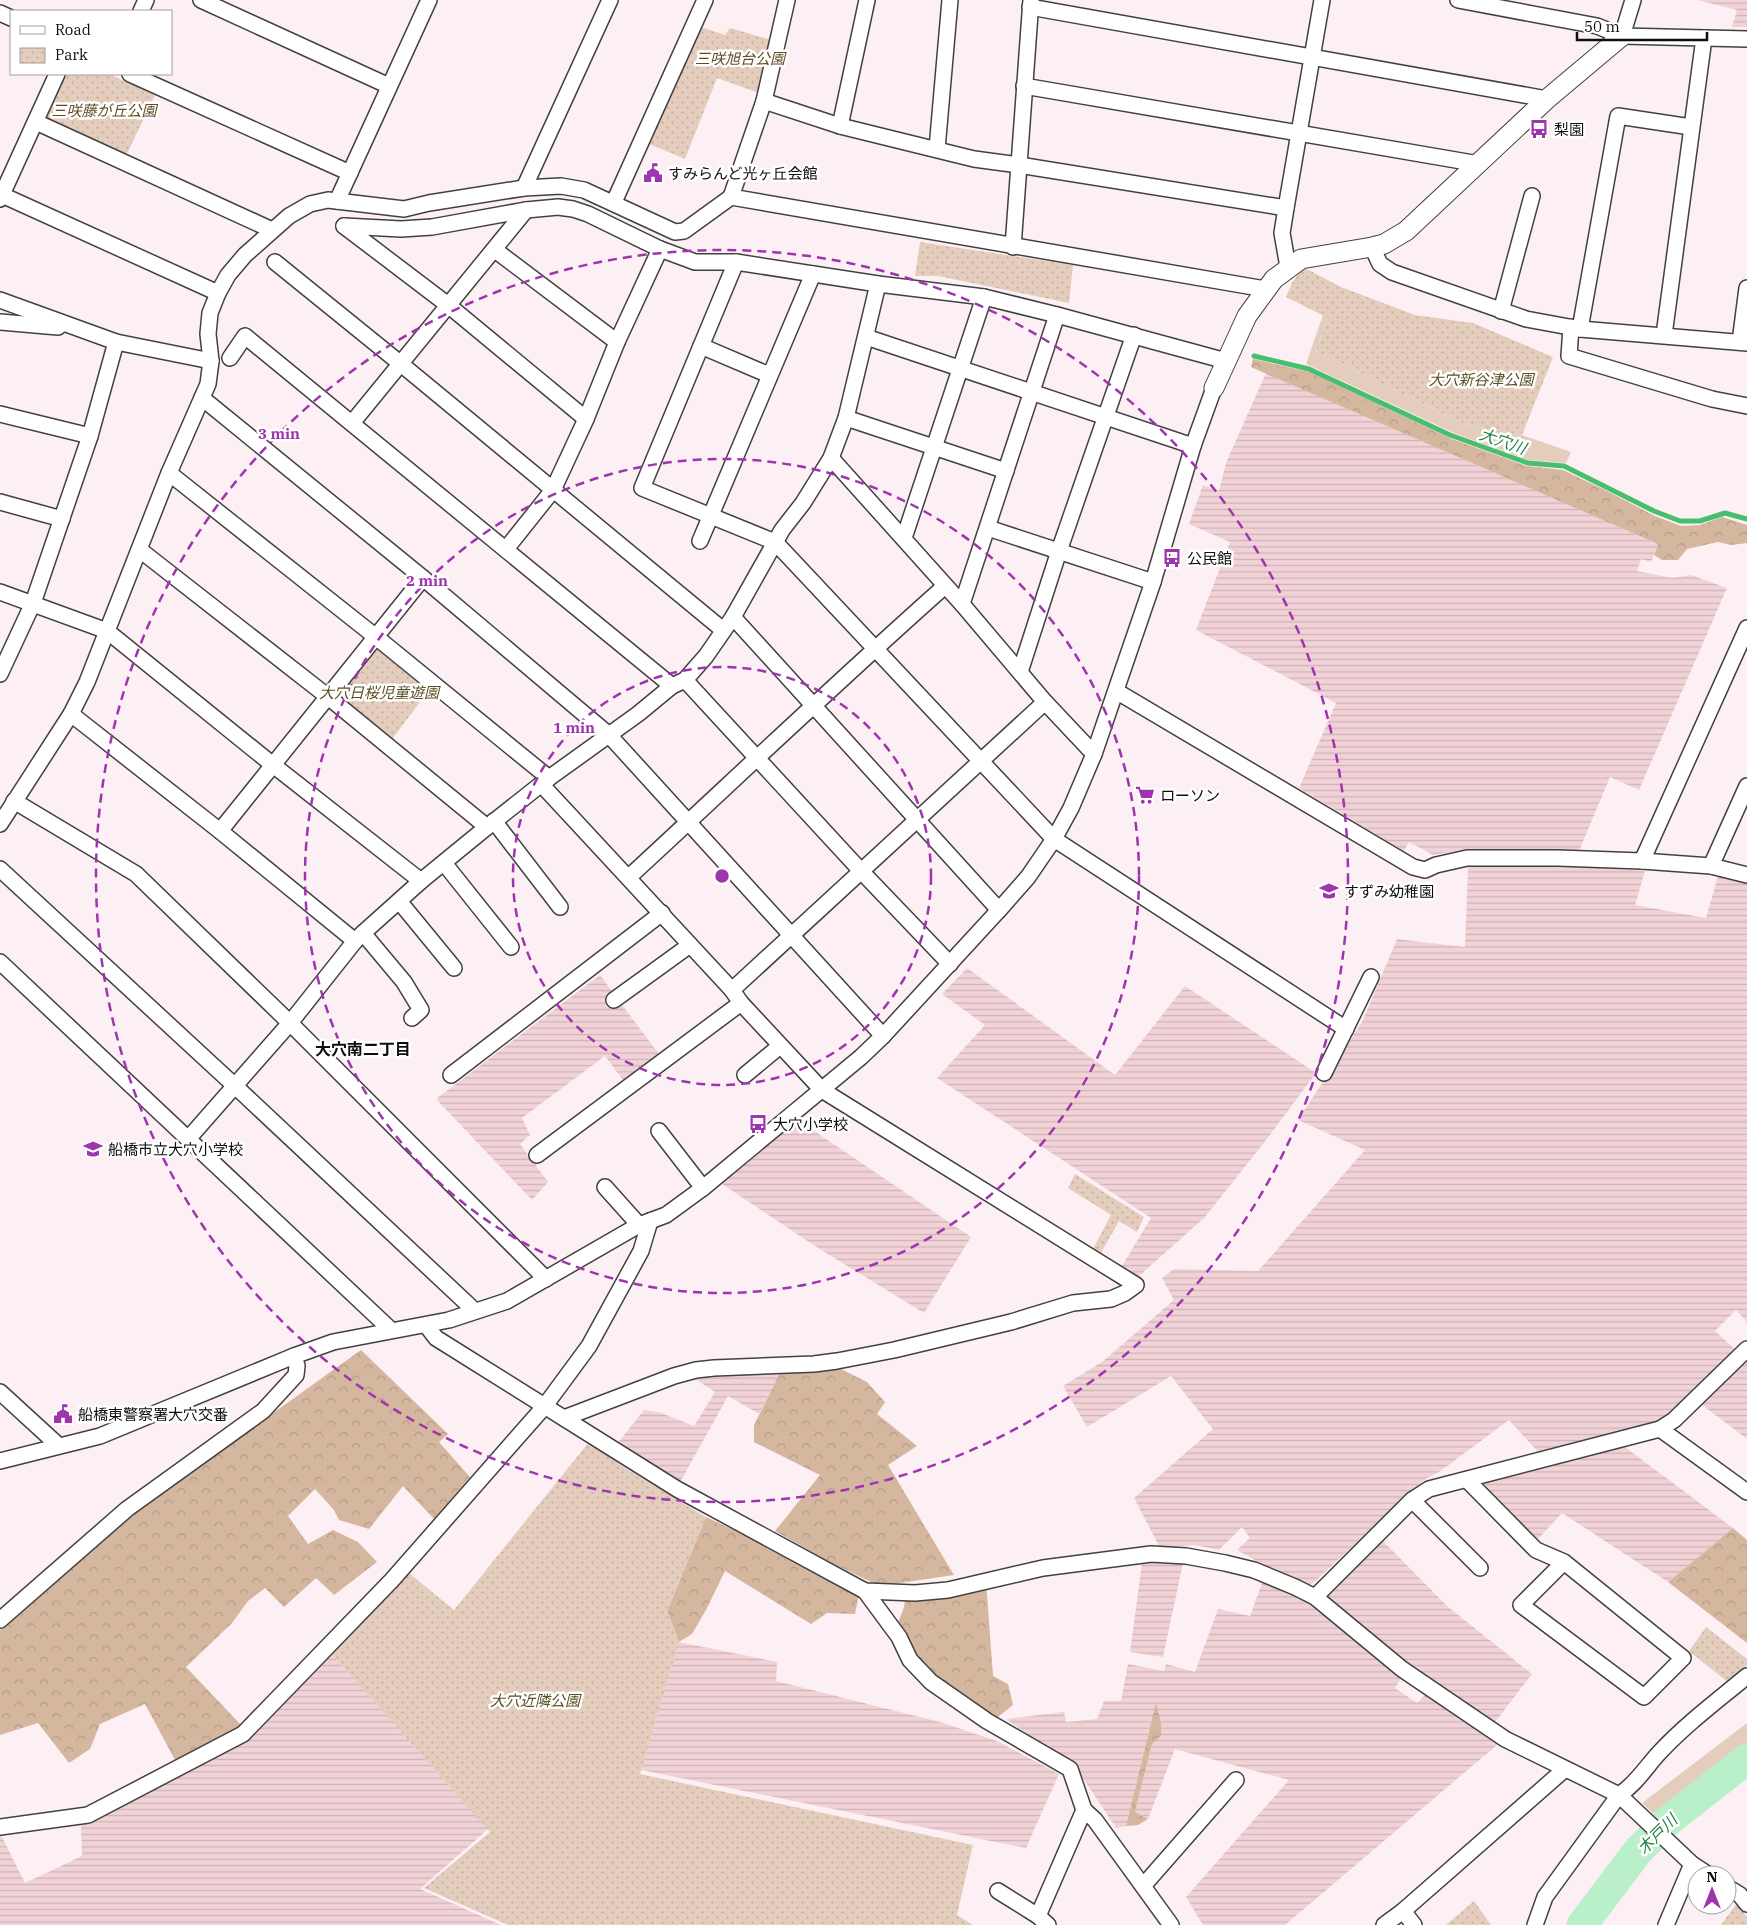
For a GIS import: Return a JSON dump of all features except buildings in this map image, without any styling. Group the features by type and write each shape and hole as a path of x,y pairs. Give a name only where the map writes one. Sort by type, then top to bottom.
{"street":[{"path":"201,0 389,86"},
{"path":"337,202 428,0"},
{"path":"524,188 610,0"},
{"path":"614,202 705,0"},
{"path":"0,824 71,714 87,682 169,473 208,384 211,361 208,334 210,313 228,275 239,262 289,216 310,204 328,200 404,209 429,203 524,188 561,186 584,190 614,202 675,232 684,231 731,197 764,101 787,0"},
{"path":"840,126 867,0"},
{"path":"937,149 950,0"},
{"path":"1288,267 1282,233 1322,0"},
{"path":"1458,0 1493,3 1597,26 1622,36 1747,39"},
{"path":"0,1461 100,1436 294,1356 333,1342 449,1320 507,1301 644,1223 666,1215 703,1188 861,1057 950,964 1028,877 1054,839 1071,808 1094,754 1116,691 1153,582 1193,446 1214,388 1246,316 1265,289 1288,267 1302,259 1384,244 1406,231 1547,99 1622,36 1633,0"},
{"path":"1013,247 1030,4 1547,99"},
{"path":"1664,335 1704,38"},
{"path":"57,75 1,197 218,294"},
{"path":"132,75 350,173"},
{"path":"1024,86 1479,164"},
{"path":"764,101 840,126 974,159 1286,208"},
{"path":"1691,127 1618,116 1569,356 1712,399 1747,406"},
{"path":"36,122 272,230"},
{"path":"1501,310 1532,196"},
{"path":"731,197 1265,289"},
{"path":"586,419 448,305 344,226 402,229 432,227 526,210 558,207 573,209 588,214 660,249 695,262 736,262 878,284 984,297 1134,335 1226,361"},
{"path":"352,423 526,210"},
{"path":"1372,247 1380,264 1392,272 1526,319 1576,328 1744,342 1747,288"},
{"path":"506,549 553,490 586,419 617,342 660,249"},
{"path":"495,250 617,342"},
{"path":"275,262 723,630"},
{"path":"736,262 642,488 775,542 1054,839 1346,1029"},
{"path":"700,541 813,274"},
{"path":"188,1139 290,1023 359,937 421,881 490,824 545,781 679,683 706,656 733,617 775,542 803,503 831,458 846,418 878,284"},
{"path":"904,538 984,297"},
{"path":"0,300 116,342 211,361"},
{"path":"962,604 1057,315"},
{"path":"0,322 76,328"},
{"path":"1020,672 1059,551 1134,335"},
{"path":"230,358 245,336 506,549 679,683 757,758 950,964"},
{"path":"866,337 1193,446"},
{"path":"0,674 33,603 90,436 116,342"},
{"path":"700,346 769,375"},
{"path":"202,398 423,578 609,735 883,1036"},
{"path":"0,414 90,436"},
{"path":"846,418 1006,471"},
{"path":"831,458 962,604 1045,702 1094,754"},
{"path":"169,473 376,637 545,781 780,1046 822,1090 1136,1285 1125,1293 1111,1299 1073,1303 1011,1322 894,1350 814,1364 696,1370 674,1376 564,1418"},
{"path":"0,502 62,519"},
{"path":"988,528 1153,582"},
{"path":"140,550 490,824 560,907"},
{"path":"220,831 423,578"},
{"path":"629,877 875,648 945,586"},
{"path":"0,592 107,631 421,881"},
{"path":"733,617 999,910"},
{"path":"1642,861 1747,628"},
{"path":"1116,691 1413,867 1425,870 1436,865 1467,858 1558,858 1711,866 1747,875"},
{"path":"537,1155 736,996 791,936 1045,702"},
{"path":"71,714 359,937 404,982 422,1010 412,1018"},
{"path":"1711,866 1747,786"},
{"path":"14,801 136,874 290,1023 546,1279"},
{"path":"444,863 511,947"},
{"path":"0,870 235,1086 474,1312"},
{"path":"399,901 454,968"},
{"path":"452,1074 662,913"},
{"path":"614,1000 690,945"},
{"path":"0,962 391,1330"},
{"path":"1324,1073 1371,977"},
{"path":"745,1075 780,1046"},
{"path":"659,1131 703,1188"},
{"path":"605,1186 644,1223"},
{"path":"0,1827 88,1815 243,1734 392,1580 544,1407 589,1346 641,1251 644,1223"},
{"path":"426,1325 436,1338 677,1489 865,1591 899,1637 910,1660 931,1682 987,1721 1070,1770 1084,1810 1095,1820 1172,1925"},
{"path":"1315,1597 1412,1500 1429,1489 1660,1429 1674,1420 1747,1349"},
{"path":"0,1620 127,1509 263,1411 296,1375 297,1366 294,1356"},
{"path":"0,1392 60,1446"},
{"path":"1660,1429 1747,1492"},
{"path":"1467,1480 1536,1550 1564,1562 1683,1658 1644,1697 1521,1605 1564,1562"},
{"path":"1412,1500 1480,1568"},
{"path":"865,1591 915,1593 948,1590 1043,1568 1150,1554 1186,1556 1254,1570 1295,1587 1315,1597 1402,1669 1504,1739 1619,1795 1692,1864 1666,1925"},
{"path":"1535,1925 1545,1897 1619,1795 1630,1787 1658,1753 1694,1719 1747,1676"},
{"path":"1384,1925 1403,1911 1565,1769"},
{"path":"1143,1886 1236,1780"},
{"path":"998,1891 1043,1920 1084,1810"},
{"path":"1403,1911 1414,1925"}],"shaded area":[{"path":"1697,0 1747,0 1747,27 1732,27 1737,10"},
{"path":"1266,373 1658,544 1651,562 1641,559 1637,571 1672,578 1691,575 1727,588 1639,790 1610,777 1579,851 1466,849 1433,855 1409,842 1404,851 1299,788 1336,703 1196,630 1230,542 1189,524 1203,485 1219,491 1226,463"},
{"path":"1555,865 1645,871 1635,905 1706,918 1718,876 1747,883 1747,1322 1736,1310 1715,1331 1737,1351 1672,1416 1657,1423 1540,1454 1509,1420 1442,1470 1424,1480 1314,1582 1304,1588 1237,1550 1250,1538 1242,1527 1219,1550 1195,1545 1160,1548 1134,1498 1213,1429 1171,1376 1087,1427 1063,1386 1102,1362 1174,1300 1162,1278 1174,1269 1258,1271 1365,1150 1298,1120 1362,1022 1397,939 1465,947 1468,867"},
{"path":"967,968 1115,1075 1185,986 1316,1073 1205,1217 1138,1277 1122,1266 1151,1218 937,1078 985,1025 942,994"},
{"path":"600,975 661,1057 626,1084 605,1056 522,1118 530,1135 520,1144 548,1182 532,1200 436,1099"},
{"path":"798,1120 971,1237 924,1313 818,1248 722,1184"},
{"path":"1747,1359 1747,1439 1701,1404"},
{"path":"755,1373 780,1373 759,1414 728,1396 679,1484 617,1444 644,1410 659,1412 694,1426 715,1392 695,1379"},
{"path":"1621,1444 1733,1528 1668,1582 1562,1513 1538,1539 1484,1488 1487,1480"},
{"path":"1380,1538 1447,1606 1532,1674 1495,1722 1397,1656 1327,1599 1329,1591"},
{"path":"1142,1563 1183,1563 1163,1657 1130,1652"},
{"path":"1264,1578 1310,1601 1317,1609 1403,1676 1395,1688 1417,1703 1426,1694 1497,1745 1285,1925 1203,1925 1186,1897 1289,1780 1175,1749 1148,1819 1135,1812 1152,1744 1161,1722 1156,1704 1126,1826 1116,1828 1075,1766 1006,1719 1064,1712 1066,1722 1097,1719 1104,1701 1121,1701 1128,1664 1164,1671 1166,1664 1195,1672 1218,1609 1250,1616"},
{"path":"679,1642 777,1662 776,1681 940,1722 997,1741 1059,1774 1026,1848 641,1770"},
{"path":"331,1653 488,1829 420,1889 501,1925 0,1925 0,1835 25,1883 82,1856 81,1825 253,1737"}],"green space":[{"name":"三咲旭台公園","path":"701,27 725,35 730,28 771,40 759,93 717,78 685,159 647,143"},
{"name":"三咲藤が丘公園","path":"62,75 111,75 155,95 125,158 47,121 44,114"},
{"path":"920,242 1073,265 1069,303 938,276 915,276"},
{"name":"大穴新谷津公園","path":"1303,267 1341,287 1415,315 1473,323 1553,357 1522,435 1464,424 1316,351 1328,318 1286,297 1292,283"},
{"path":"1323,315 1328,318 1316,351 1464,424 1522,435 1571,452 1566,463 1528,460 1454,433 1306,364"},
{"path":"1253,359 1310,372 1452,439 1527,466 1563,470 1655,516 1681,526 1700,525 1722,517 1747,525 1747,543 1731,545 1718,542 1687,549 1678,560 1662,560 1654,555 1658,544 1251,367"},
{"name":"大穴日桜児童遊園","path":"371,649 379,649 429,690 390,742 338,700 338,692"},
{"path":"1075,1174 1144,1217 1137,1232 1119,1221 1101,1253 1093,1249 1111,1215 1068,1188"},
{"path":"361,1350 448,1434 439,1442 470,1477 434,1519 403,1486 369,1529 339,1520 334,1510 315,1489 288,1516 308,1544 333,1530 358,1542 377,1562 334,1595 316,1578 284,1607 265,1588 248,1601 232,1623 186,1667 242,1726 175,1760 145,1704 100,1724 90,1749 69,1763 38,1723 0,1735 0,1630 128,1517"},
{"path":"841,1369 867,1382 885,1402 877,1414 917,1446 888,1465 954,1575 879,1586 828,1561 775,1531 820,1475 754,1442 754,1425 780,1373"},
{"name":"大穴近隣公園","path":"589,1442 625,1468 706,1517 667,1611 679,1642 640,1774 973,1845 957,1915 973,1925 508,1925 424,1888 490,1832 331,1653 409,1573 454,1610"},
{"path":"706,1517 860,1589 855,1614 827,1613 811,1624 725,1571 692,1634 679,1642 667,1611"},
{"path":"1733,1528 1747,1540 1747,1643 1668,1582"},
{"path":"986,1581 993,1676 1008,1684 1013,1705 994,1720 933,1679 912,1654 898,1623 904,1607 906,1594"},
{"path":"1706,1627 1747,1659 1747,1665 1729,1683 1689,1651"},
{"path":"1156,1703 1161,1722 1161,1736 1152,1744 1135,1812 1148,1819 1138,1825 1126,1826"},
{"path":"1747,1723 1747,1753 1659,1819 1642,1803"},
{"path":"1474,1901 1491,1925 1446,1925"},
{"path":"1737,1903 1747,1917 1747,1925 1721,1925 1728,1915 1737,1915"}],"waterway":[{"name":"大穴川","path":"1254,356 1309,369 1450,435 1528,463 1564,466 1654,511 1680,521 1700,521 1725,513 1747,519"},
{"name":"木戸川","path":"1582,1925 1638,1851 1669,1820 1747,1759"}],"place":[{"name":"梨園","path":"1539,129"},
{"name":"すみらんど光ヶ丘会館","path":"653,173"},
{"name":"公民館","path":"1172,558"},
{"name":"ローソン","path":"1145,795"},
{"name":"すずみ幼稚園","path":"1329,891"},
{"name":"大穴小学校","path":"758,1124"},
{"name":"船橋市立大穴小学校","path":"93,1149"},
{"name":"船橋東警察署大穴交番","path":"63,1414"}],"district":[{"name":"大穴南二丁目","path":"363,1049"}]}
